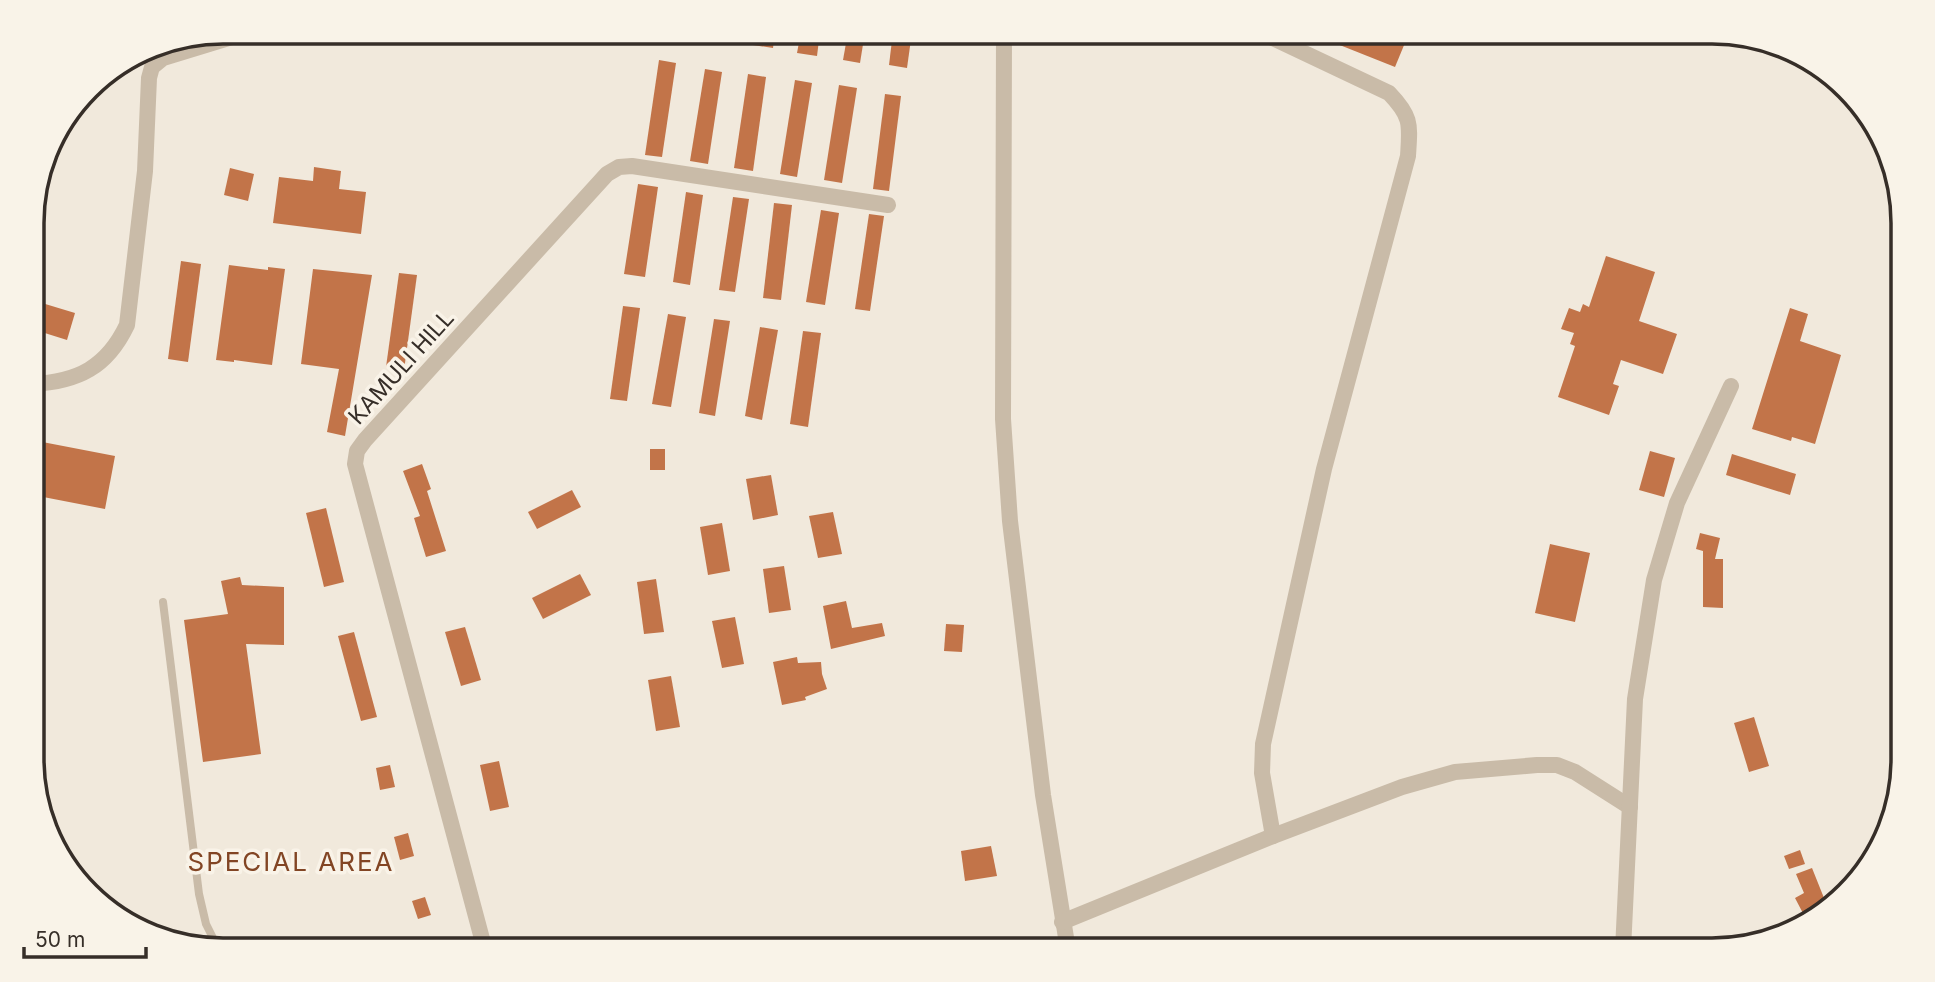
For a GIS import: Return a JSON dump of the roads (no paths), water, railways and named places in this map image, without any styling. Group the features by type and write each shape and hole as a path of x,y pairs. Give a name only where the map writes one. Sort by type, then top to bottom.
{"street":[{"path":"1004,44 1003,419 1010,522 1043,795 1065,938"},
{"path":"1273,836 1262,773 1263,744 1324,469 1408,156 1410,128 1405,109 1389,93 1285,44"},
{"path":"44,382 85,373 104,359 118,343 127,325 143,201 149,78 152,67 163,58 207,45"},
{"name":"KAMULI HILL","path":"482,938 355,464 357,451 607,174 619,167 632,166 888,205"},
{"path":"1624,938 1635,699 1654,580 1677,503 1731,386"},
{"path":"1062,922 1273,836 1402,787 1455,772 1557,765 1575,772 1630,807"}],"lane":[{"path":"163,602 199,894 206,924 213,938"}],"district":[{"name":"SPECIAL AREA","path":"291,861"}]}
